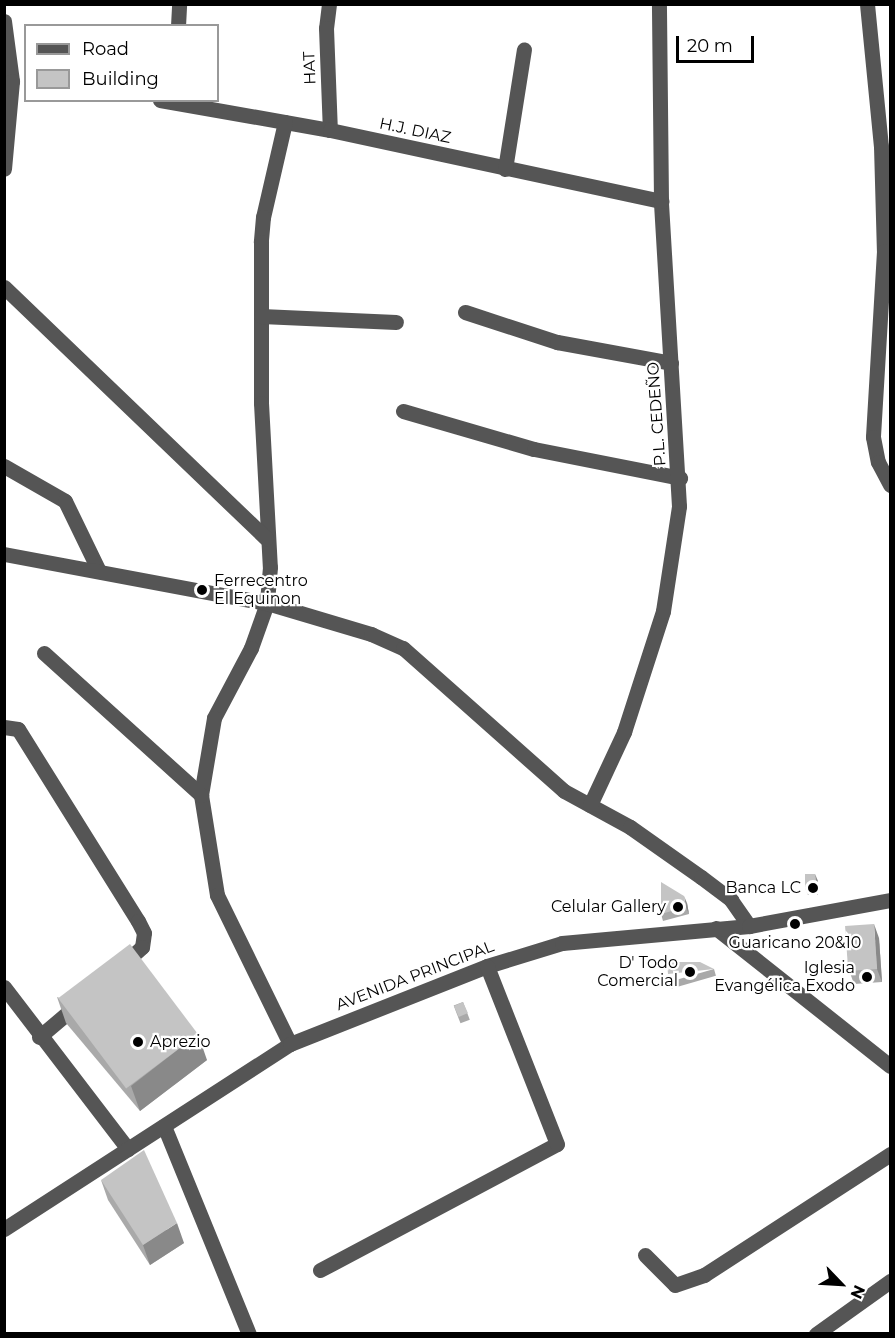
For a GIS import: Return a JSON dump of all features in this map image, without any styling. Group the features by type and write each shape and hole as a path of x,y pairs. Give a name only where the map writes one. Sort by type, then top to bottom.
{"street":[{"path":"178,24 179,4"},
{"name":"HAT","path":"329,4 326,27 330,130"},
{"name":"P.L. CEDEÑO","path":"590,805 624,732 663,611 672,575 680,478 661,201 659,4"},
{"path":"867,4 886,143 884,251 886,278 873,437 878,462 891,485"},
{"path":"4,21 19,82 4,169"},
{"path":"505,169 524,50"},
{"name":"H.J. DIAZ","path":"176,102 330,130 661,201"},
{"path":"285,122 263,217 261,316 266,538 270,567 267,603 251,648 214,718 201,795 218,895 290,1044"},
{"path":"4,287 266,538"},
{"path":"465,312 557,342 671,363"},
{"path":"261,316 396,322"},
{"path":"875,407 891,399"},
{"path":"404,411 534,449 680,478"},
{"path":"4,466 65,501 99,571"},
{"path":"4,554 267,603 370,634 403,648 564,791 590,805 701,877 731,900 749,926"},
{"path":"44,653 201,795"},
{"path":"4,728 18,729 144,933 142,947 108,977"},
{"name":"AVENIDA PRINCIPAL","path":"4,1229 290,1044 487,966 562,943 749,926 891,900"},
{"path":"716,928 891,1066"},
{"path":"320,1270 557,1144 487,966"},
{"path":"4,987 39,1037 128,1149"},
{"path":"39,1037 91,992"},
{"path":"164,1126 249,1334"},
{"path":"645,1255 675,1285 704,1275 891,1155"},
{"path":"816,1334 891,1281"}],"building":[{"path":"805,874 815,874 816,887 805,888"},
{"path":"661,882 684,896 686,907 661,914"},
{"path":"874,924 877,969 848,971 845,926"},
{"name":"Aprezio","path":"130,944 198,1034 126,1088 58,998"},
{"path":"667,962 700,962 714,969 668,974"},
{"path":"463,1002 468,1013 459,1017 454,1006"},
{"path":"144,1150 177,1223 143,1245 101,1180"}],"place":[{"name":"Ferrecentro El Equinon","path":"202,590"},
{"name":"Banca LC","path":"813,888"},
{"name":"Celular Gallery","path":"678,907"},
{"name":"Guaricano 20&10","path":"795,924"},
{"name":"D' Todo Comercial","path":"690,972"},
{"name":"Iglesia Evangélica Exodo","path":"867,977"},
{"name":"Aprezio","path":"138,1042"}]}
